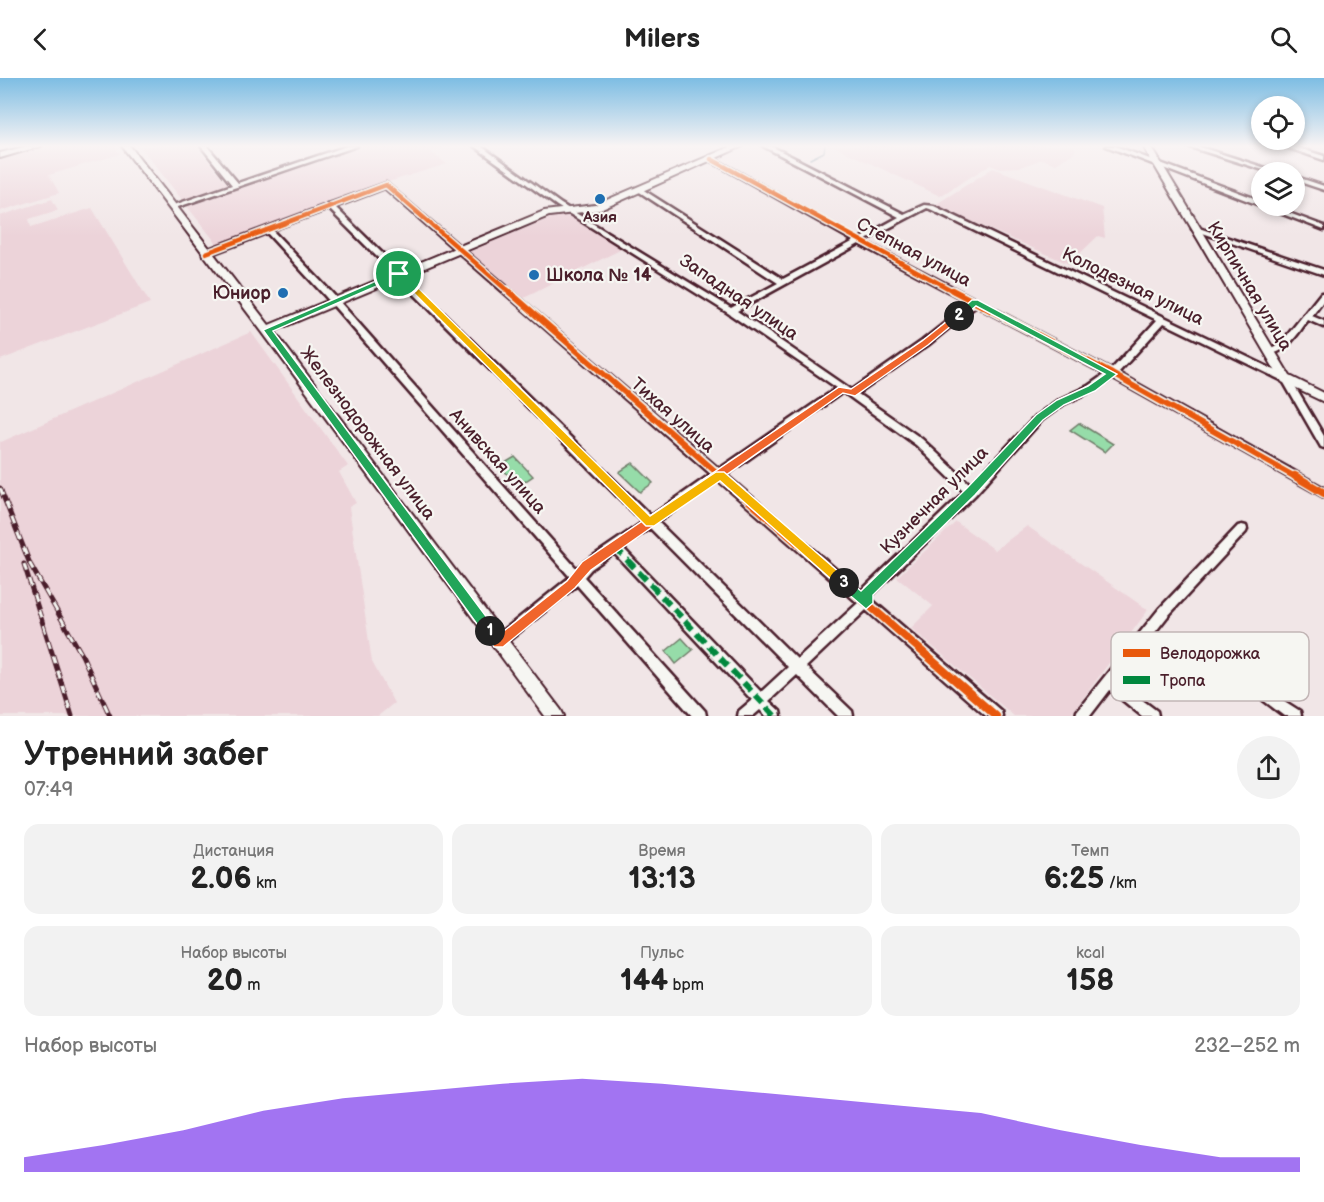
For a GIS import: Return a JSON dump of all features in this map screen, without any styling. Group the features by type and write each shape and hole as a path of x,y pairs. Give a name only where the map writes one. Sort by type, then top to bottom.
{"street":[{"name":"Железнодорожная улица","path":"149,176 555,716"},
{"path":"228,176 236,185"},
{"path":"173,207 263,176"},
{"name":"Западная улица","path":"520,176 568,210 731,311 847,391 919,442 971,492"},
{"path":"267,330 547,213 597,208 673,176"},
{"name":"Степная улица","path":"741,176 858,241 1112,374 1324,493"},
{"path":"824,176 904,217"},
{"name":"Кирпичная улица","path":"1164,176 1324,444"},
{"path":"1186,176 1251,200"},
{"path":"1305,182 1324,188"},
{"name":"Тихая улица","path":"329,205 386,185 996,716"},
{"path":"640,190 782,282"},
{"path":"206,253 329,205 847,716"},
{"name":"Колодезная улица","path":"904,217 926,206 1024,250 1161,321 1324,398"},
{"path":"1292,216 1324,228"},
{"path":"731,311 904,217"},
{"path":"1196,229 1214,233 1324,273"},
{"name":"Анивская улица","path":"268,230 578,575 700,716"},
{"path":"1270,352 1284,345 1324,295"},
{"path":"498,642 571,584 578,575 650,522 847,391 925,343 975,302"},
{"path":"1306,316 1324,324"},
{"name":"Кузнечная улица","path":"744,716 866,603 866,593 971,492 1039,418 1060,402 1091,388 1112,374 1161,321"},
{"path":"1148,632 1163,613 1242,530"},
{"path":"615,547 776,716"},
{"path":"1082,716 1111,679"},
{"path":"1133,701 1152,716"},
{"path":"1274,701 1295,716"}],"shaded area":[{"path":"0,176 49,176 59,193 0,211"},
{"path":"163,176 221,176 229,186 183,201"},
{"path":"273,176 409,176 218,245 186,205"},
{"path":"897,176 973,176 940,196"},
{"path":"981,176 1014,176 1102,208 1105,238 1098,236 1069,264 935,205"},
{"path":"52,199 58,210 29,219 31,227 92,208 150,303 0,360 0,216"},
{"name":"Школа № 14","path":"567,215 622,249 524,298 469,252 550,218"},
{"path":"251,332 348,466 339,472 356,503 349,507 372,662 394,703 378,716 0,716 0,441"},
{"path":"956,522 995,550 1027,526 1148,610 1132,632 1111,632 1111,660 1070,716 1014,716 911,628 933,606 897,577"}],"green space":[{"path":"1079,423 1113,444 1105,452 1070,430"},
{"path":"515,457 533,476 518,486 500,466"},
{"path":"633,463 653,483 640,492 619,472"},
{"path":"682,638 693,650 676,664 666,651"}],"waterway":[{"path":"1161,176 1165,183"},
{"path":"1238,307 1273,367"}],"railway":[{"path":"0,488 30,564 82,655 110,716"},
{"path":"24,564 72,716"}],"marked path":[{"path":"615,547 775,716"}],"cycle path":[{"path":"741,176 858,241 1112,374 1324,493"},
{"path":"206,253 386,185 996,716"}],"place":[{"name":"Азия","path":"600,199"},
{"name":"Школа № 14","path":"534,275"},
{"name":"Юниор","path":"283,293"}],"route":[{"path":"399,274 267,330 498,642 571,584 587,566 650,522 694,492 720,475 842,389 852,394 925,343 975,302 1112,374 1091,388 1060,402 1039,418 971,492 866,593 866,603 720,475 650,522 399,274"}]}
